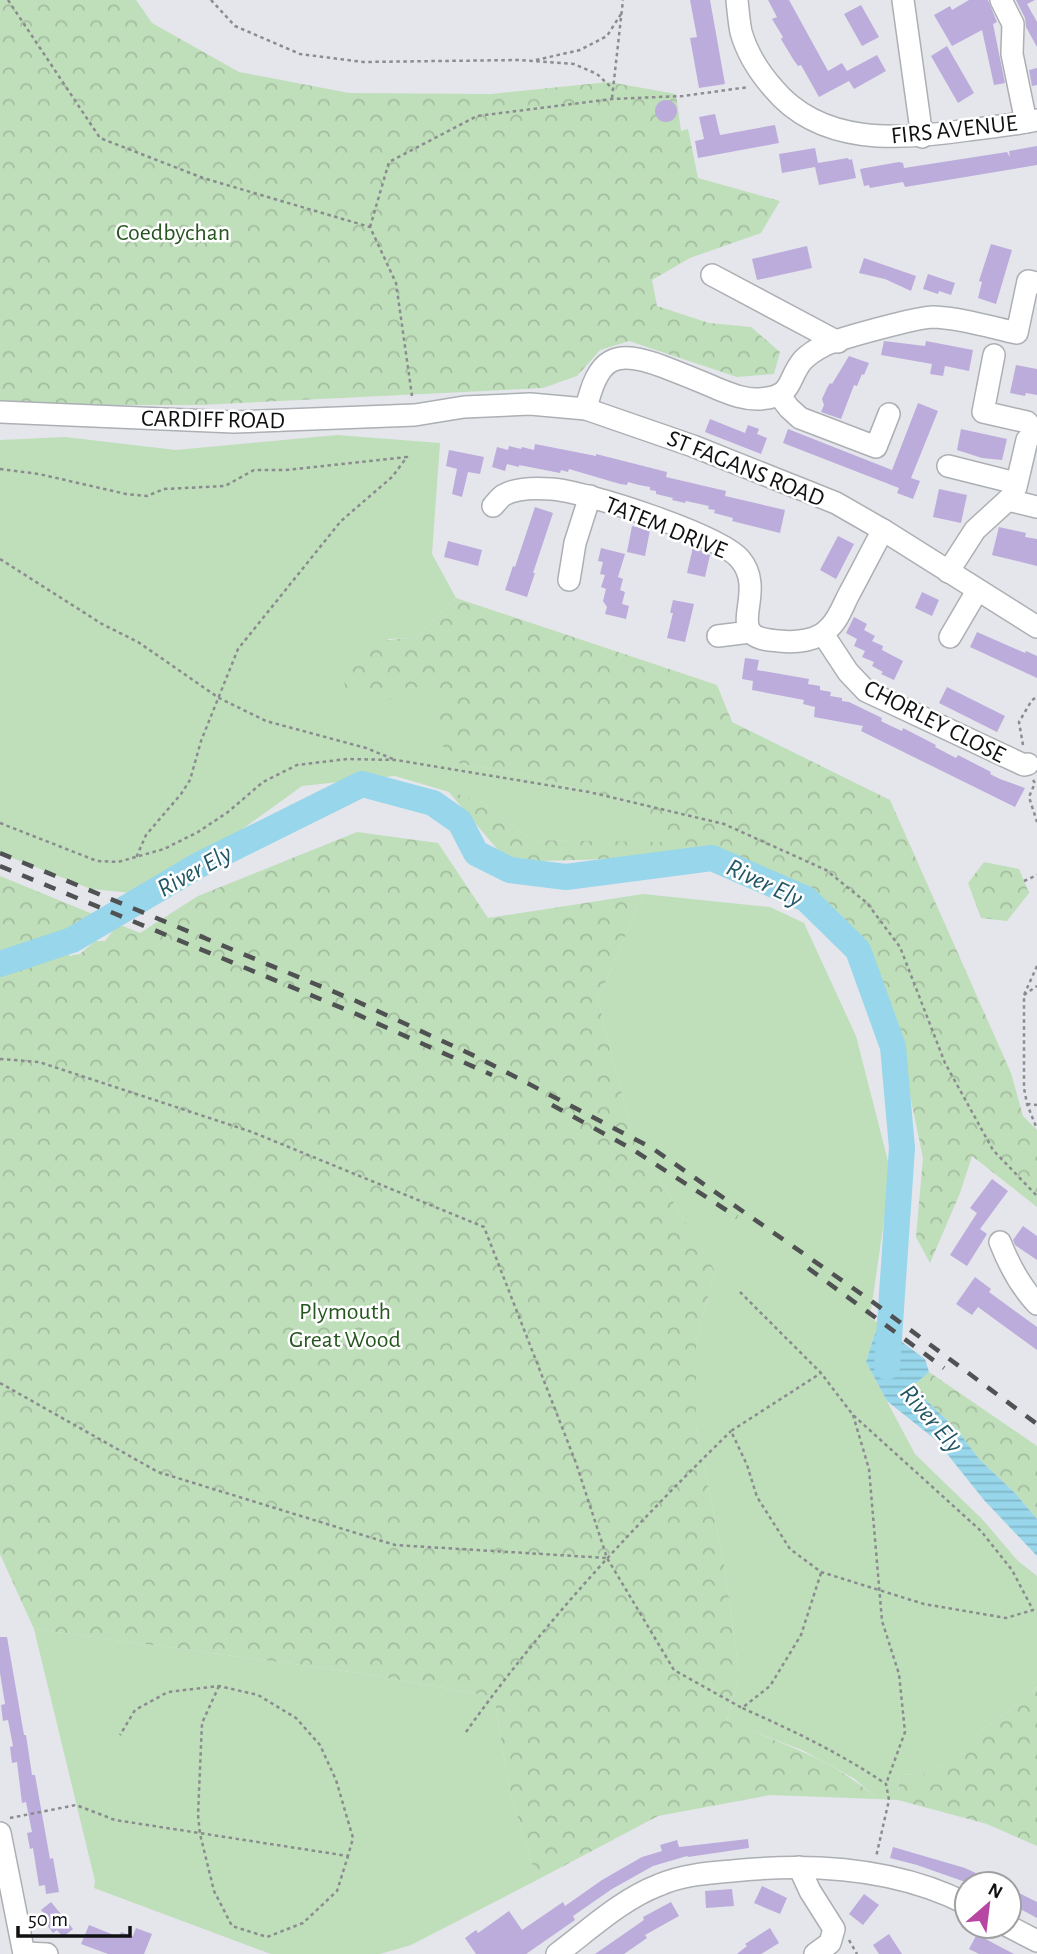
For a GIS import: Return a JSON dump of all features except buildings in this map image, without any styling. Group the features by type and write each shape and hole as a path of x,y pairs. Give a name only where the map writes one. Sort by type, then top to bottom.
{"street":[{"name":"FIRS AVENUE","path":"737,0 741,31 763,77 798,112 828,128 874,136 922,137 1031,121"},
{"path":"903,0 922,137"},
{"path":"1001,0 1013,24 1012,54 1031,121"},
{"path":"712,275 838,342"},
{"path":"586,409 598,374 610,361 619,357 641,358 755,400 779,395 790,385 804,359 826,345 931,317 959,320 1024,335 1028,281 1037,283"},
{"path":"948,572 975,530 1012,491 1027,440 1036,431 1027,422 982,412 994,355"},
{"path":"779,395 800,418 876,447 889,414"},
{"name":"ST FAGANS ROAD","path":"420,413 464,407 530,404 586,409 638,425 811,492 883,530 1037,627"},
{"name":"CARDIFF ROAD","path":"0,412 234,422 420,413"},
{"path":"948,466 1012,491 1037,507"},
{"name":"TATEM DRIVE","path":"493,506 503,495 534,489 553,489 590,496 666,522 732,551 747,571 750,582 750,632"},
{"path":"569,580 575,543 590,496"},
{"path":"718,636 750,632 759,638 786,642 823,634 836,619 883,530"},
{"path":"950,636 977,591"},
{"name":"CHORLEY CLOSE","path":"823,634 848,672 866,691 1026,765"},
{"path":"1000,1241 1019,1282 1037,1304"},
{"path":"0,1833 23,1949"},
{"path":"799,1867 810,1891 834,1929 830,1943 815,1954"},
{"path":"557,1954 600,1921 657,1885 713,1872 799,1867 872,1874 929,1888 953,1898"},
{"path":"0,1936 23,1949 47,1954"}],"path":[{"path":"8,0 100,138 203,178 370,227"},
{"path":"211,0 235,26 300,54 363,62 532,61 573,64 597,74 613,89"},
{"path":"612,99 623,0"},
{"path":"532,61 580,50 607,36 621,14"},
{"path":"420,413 396,283 370,227 389,162 477,116 612,99 683,96 747,88 763,77"},
{"path":"0,470 39,474 126,494 147,496 164,489 225,486 254,470 286,470 407,457 392,477 341,521 238,649 201,741 190,779 181,794 146,835 136,858"},
{"path":"0,559 102,624 138,642 219,698 266,721 366,748 396,760"},
{"path":"1023,739 1019,722 1032,700 1037,697"},
{"path":"0,823 97,861 118,862 164,849 198,832 228,812 263,782 297,765 347,760 396,760 589,792 724,824 826,870 867,902 900,947 945,1063 993,1150 1037,1196"},
{"path":"1026,765 1035,783 1029,797 1037,822"},
{"path":"1024,881 1037,875"},
{"path":"1037,966 1024,995 1024,1088 1037,1129"},
{"path":"1024,995 1037,986"},
{"path":"0,1059 39,1062 252,1132 484,1227 576,1463 607,1558 674,1670 742,1708 804,1735 886,1784"},
{"path":"1027,1104 1037,1105"},
{"path":"732,1431 757,1497 790,1549 821,1572 924,1604 1006,1618 1033,1610 1012,1570 981,1531 853,1415 821,1373 740,1292"},
{"path":"466,1732 509,1671 558,1611 678,1483 732,1431 821,1373"},
{"path":"0,1382 158,1472 395,1545 607,1558"},
{"path":"853,1415 869,1469 882,1621 899,1674 905,1732 886,1784 889,1800 872,1874"},
{"path":"742,1708 770,1686 801,1635 821,1572"},
{"path":"120,1735 135,1710 168,1692 219,1686 258,1695 296,1718 320,1745 336,1780 353,1838 337,1891 303,1923 267,1937 232,1926 214,1891 200,1834 198,1788 201,1723 219,1686"},
{"path":"0,1820 76,1805 115,1820 348,1856"}],"green space":[{"name":"Coedbychan","path":"0,0 136,0 152,23 239,72 349,93 491,94 609,82 676,94 681,131 688,129 698,178 780,201 761,233 690,258 652,280 657,306 709,323 751,327 780,352 774,374 737,377 629,341 600,350 577,376 543,388 200,405 0,405"},
{"path":"337,435 440,443 432,554 456,598 416,638 388,639 401,688 434,686 456,763 552,782 646,809 664,843 531,840 483,802 395,776 302,786 213,853 132,893 91,889 0,853 0,440 65,437 176,450"},
{"path":"456,598 717,685 732,722 890,800 1011,1073 1023,1116 1037,1130 1037,1207 972,1156 960,1193 930,1263 916,1237 923,1158 892,1028 865,973 844,918 812,888 763,876 733,858 540,861 503,856 448,791 483,802 531,840 663,842 646,809 552,782 456,763 442,745 434,687 402,688 389,700 366,699 346,690 342,673 366,649 382,642 416,638"},
{"name":"Plymouth Great Wood","path":"357,832 438,843 488,918 643,894 598,1000 632,1133 715,1271 696,1342 696,1428 725,1569 739,1674 727,1721 824,1762 842,1772 877,1799 770,1795 658,1816 537,1880 510,1792 494,1697 366,1674 34,1629 0,1554 0,876 95,915 73,943 63,949 70,956 80,954 95,941 105,941 118,924 140,933 198,896"},
{"path":"984,862 1019,869 1029,893 1007,921 981,918 968,883"},
{"path":"643,894 770,907 804,923 856,1036 891,1173 870,1317 880,1325 866,1362 915,1454 982,1519 1018,1561 1037,1576 1037,1687 1024,1700 967,1741 944,1766 921,1775 899,1774 898,1800 877,1799 855,1779 802,1750 727,1722 739,1674 725,1569 696,1428 696,1342 715,1271 632,1133 598,1000"},
{"path":"929,1372 1037,1446 1037,1519 1015,1493 980,1460 957,1430 923,1397 915,1384"},
{"path":"34,1629 366,1674 494,1697 510,1792 537,1880 411,1945 380,1954 271,1954 94,1888 95,1881"},
{"path":"1037,1687 1037,1846 987,1824 898,1800 899,1774 921,1775 944,1766 967,1741 1024,1700"}],"water":[{"path":"880,1325 925,1359 929,1372 915,1384 923,1397 957,1430 980,1460 1015,1493 1037,1519 1037,1556 984,1500 936,1440 887,1401 866,1362"}],"pier":[{"path":"877,1323 925,1354 925,1359"}],"waterway":[{"name":"River Ely","path":"0,964 72,940 199,865 362,784 433,803 460,822 476,853 510,870 566,877 712,858 806,899 858,950 893,1047 902,1148 887,1367"}],"railway":[{"path":"0,853 356,1001 479,1058 652,1148 870,1300 1037,1424"},
{"path":"0,866 354,1013 492,1075"},
{"path":"552,1105 632,1149 737,1217"},
{"path":"808,1268 944,1368"}]}
